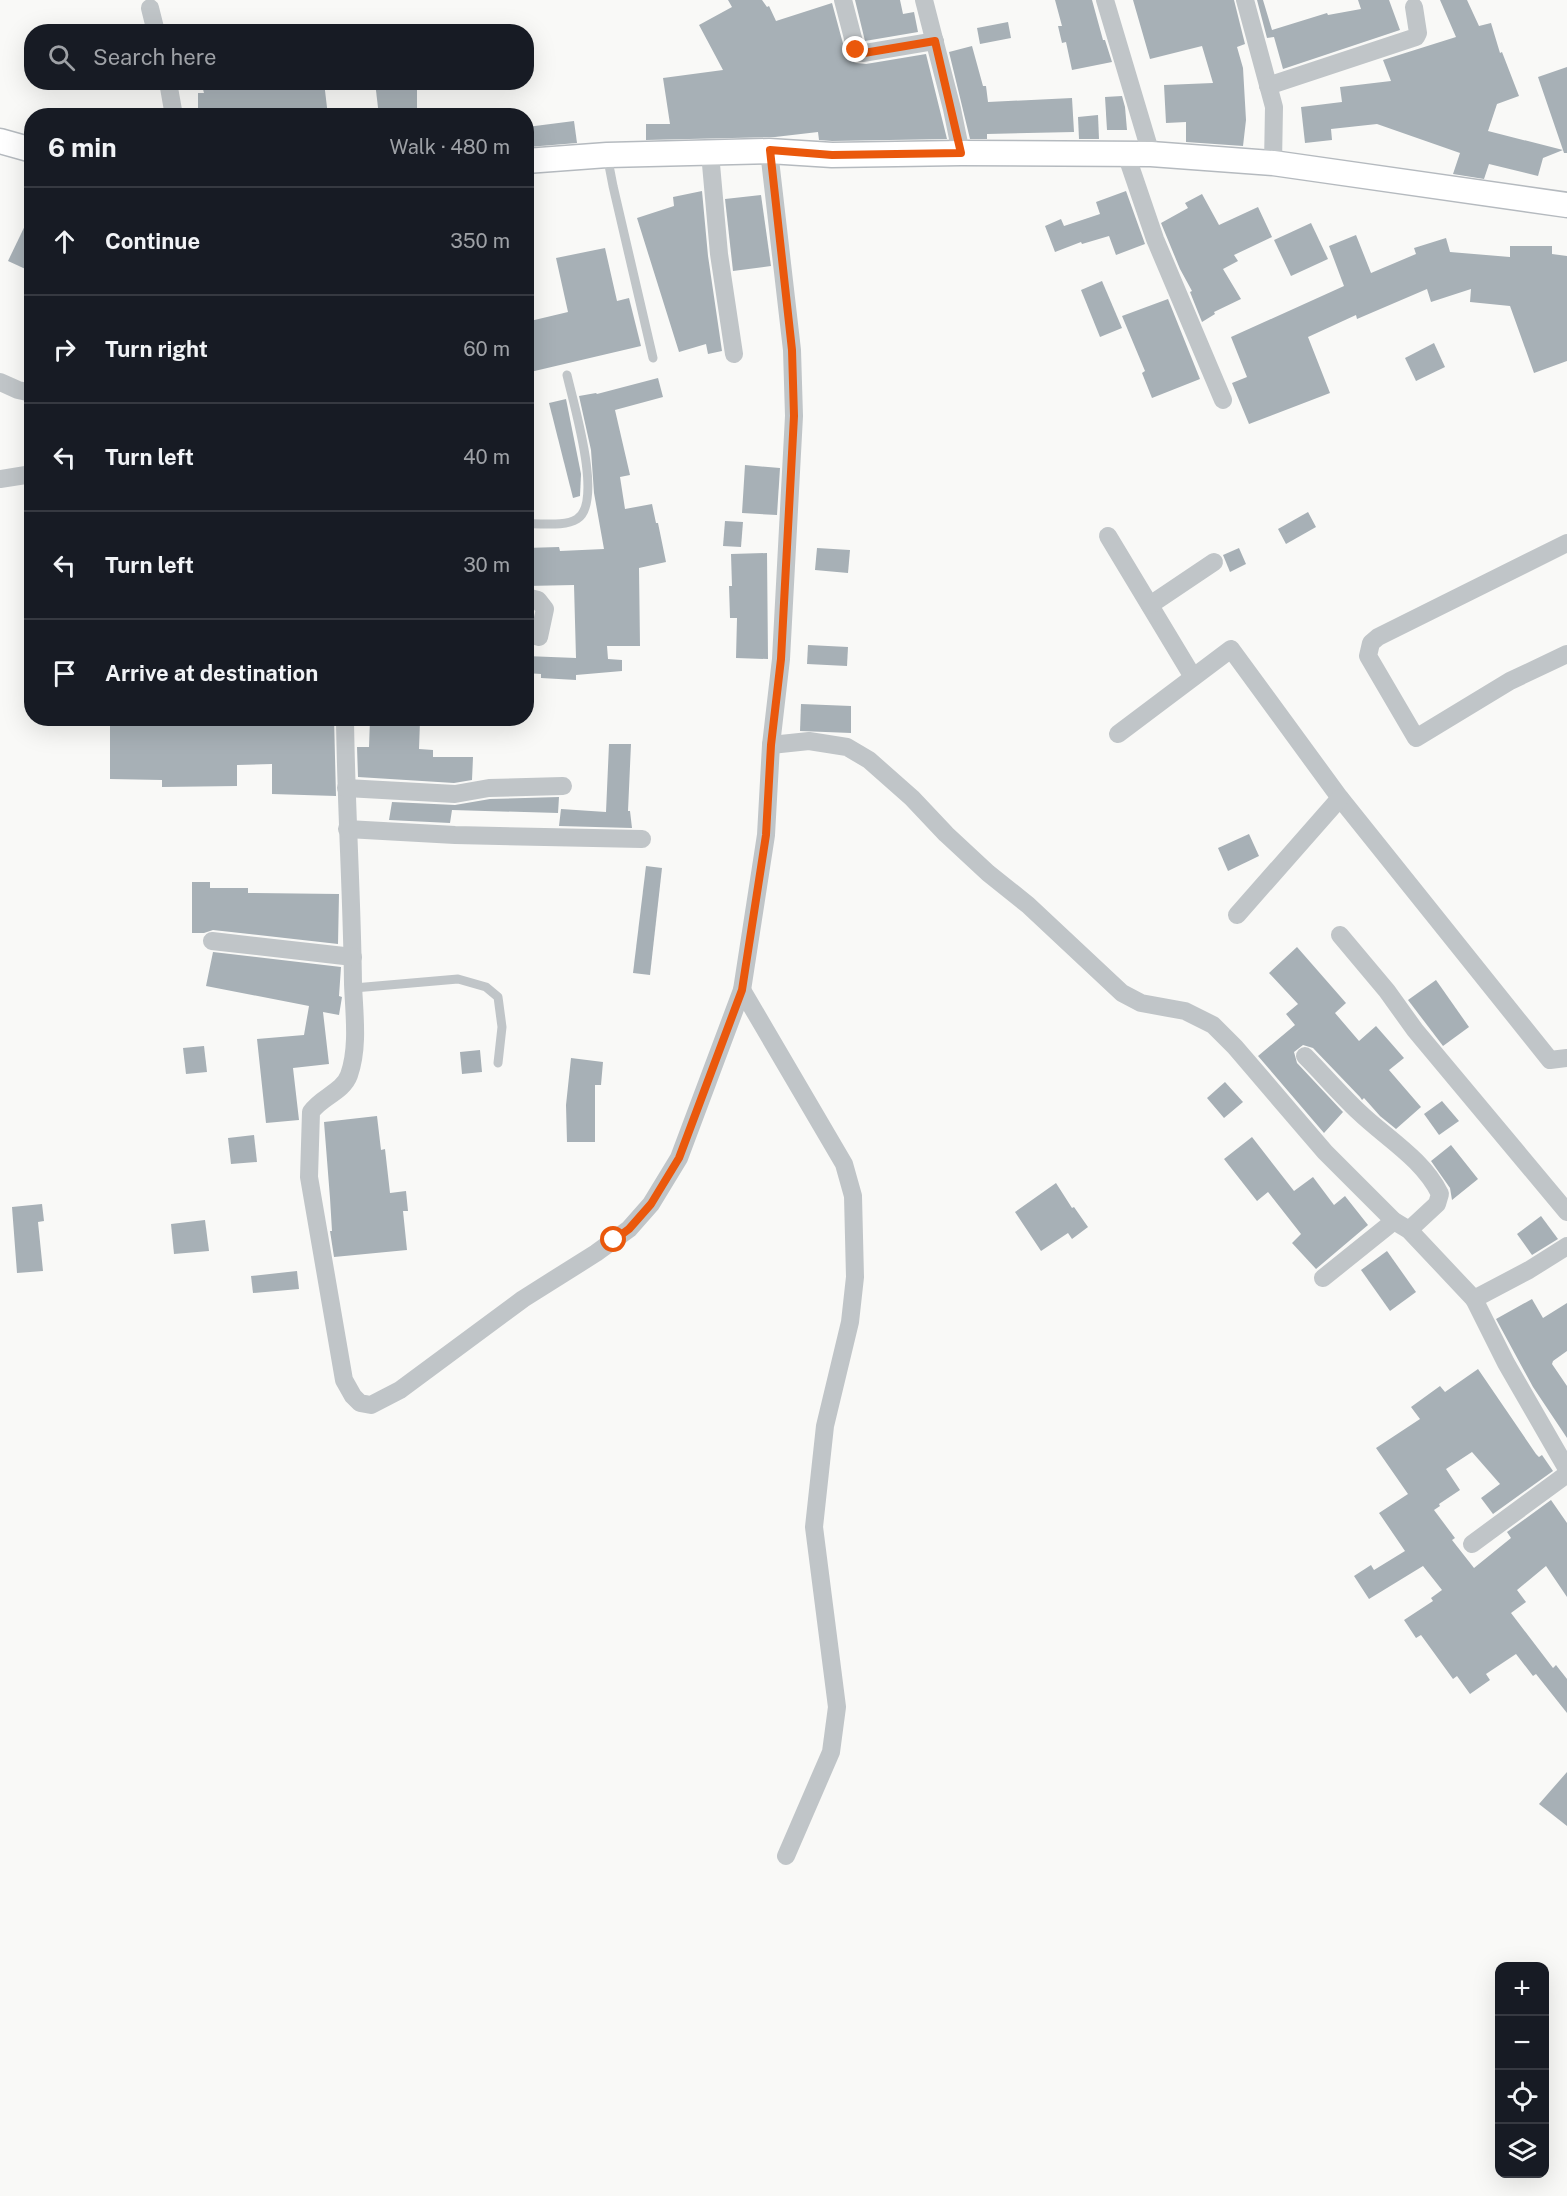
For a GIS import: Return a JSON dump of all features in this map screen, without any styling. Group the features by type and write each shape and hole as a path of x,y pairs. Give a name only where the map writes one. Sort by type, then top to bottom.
{"main road":[{"path":"0,141 24,148"},
{"path":"534,160 607,155 770,150 832,155 1151,154 1273,163 1567,205"}],"street":[{"path":"843,0 855,46 860,53 935,41"},
{"path":"924,0 961,153"},
{"path":"1105,0 1151,154"},
{"path":"1245,0 1274,107 1273,163"},
{"path":"1268,86 1416,37 1418,33 1414,7"},
{"path":"150,8 154,24"},
{"path":"169,90 173,108"},
{"path":"345,726 354,988 353,1054 349,1076 342,1086 316,1104 310,1112 309,1177 344,1380 353,1396 360,1402 371,1405 400,1390 523,1299 596,1253 629,1229 651,1204 679,1158 742,990 766,835 771,745 781,659 794,416 792,350 770,150"},
{"path":"710,153 719,254 734,354"},
{"path":"1126,154 1155,239 1223,400"},
{"path":"0,382 24,391"},
{"path":"0,479 24,475"},
{"path":"1108,536 1193,677"},
{"path":"1567,543 1378,637 1371,643 1368,656 1416,738 1510,681 1567,654"},
{"path":"1150,605 1214,562"},
{"path":"534,599 538,600 545,609 539,638"},
{"path":"1118,734 1231,649 1340,798 1550,1060 1567,1058"},
{"path":"771,745 809,741 847,747 869,760 912,798 987,873 1028,905 1122,993 1141,1003 1185,1011 1213,1025 1235,1047 1325,1152 1474,1299 1483,1321 1567,1469"},
{"path":"346,788 455,794 489,788 563,786"},
{"path":"1237,915 1340,798"},
{"path":"347,829 455,835 642,839"},
{"path":"1340,935 1387,991 1415,1030 1567,1212"},
{"path":"212,941 353,957"},
{"path":"742,990 844,1164 853,1196 855,1277 850,1322 825,1426 814,1527 837,1707 831,1752 786,1856"},
{"path":"1305,1056 1359,1112 1419,1165 1436,1184 1440,1194 1437,1203 1323,1278"},
{"path":"1474,1299 1529,1270 1567,1246"},
{"path":"1472,1544 1567,1474"}],"lane":[{"path":"607,155 653,358"},
{"path":"534,524 569,522 578,519 585,512 588,502 587,463 567,375"},
{"path":"354,988 458,979 486,987 498,997 502,1028 498,1063"}],"building":[{"path":"728,0 762,0 767,7 769,6 776,21 832,3 845,51 851,61 856,63 866,64 926,54 947,139 832,141 819,140 818,132 775,137 646,140 646,124 670,124 663,78 723,70 699,25 732,7"},
{"path":"855,0 900,0 903,14 914,12 918,32 865,41"},
{"path":"1055,0 1092,0 1103,40 1105,40 1112,62 1072,70 1066,42 1062,43 1058,26 1062,26"},
{"path":"1133,0 1234,0 1245,44 1237,47 1243,68 1246,120 1243,146 1186,142 1186,122 1166,123 1164,85 1213,83 1202,46 1150,59"},
{"path":"1257,0 1263,0 1272,30 1327,13 1328,15 1361,9 1358,0 1389,0 1400,30 1283,69 1274,37 1267,38"},
{"path":"1440,0 1467,0 1479,26 1491,23 1500,53 1502,52 1519,96 1497,104 1488,131 1563,150 1543,158 1538,176 1489,164 1484,179 1453,174 1460,153 1377,124 1331,129 1332,140 1305,143 1301,107 1342,102 1340,87 1391,81 1383,60 1456,37"},
{"path":"1008,22 1011,38 980,44 977,28"},
{"path":"972,46 983,86 986,86 988,102 1072,98 1074,132 987,134 987,139 970,139 949,52"},
{"path":"1567,67 1567,153 1564,153 1538,77"},
{"path":"203,90 325,90 327,108 198,108 198,93 204,93"},
{"path":"376,90 417,90 417,108 378,108"},
{"path":"1122,96 1127,130 1107,130 1105,97"},
{"path":"1098,115 1099,139 1079,139 1078,117"},
{"path":"574,121 577,143 534,147 534,126"},
{"path":"702,191 708,256 722,351 708,354 706,344 679,352 637,218 674,206 673,197"},
{"path":"1126,191 1145,244 1116,255 1109,236 1082,244 1081,242 1055,252 1045,226 1061,219 1064,226 1100,214 1096,202"},
{"path":"1202,194 1219,225 1258,207 1272,237 1234,255 1238,261 1223,269 1241,299 1214,312 1215,314 1202,322 1190,292 1192,291 1161,223 1188,208 1185,203"},
{"path":"761,195 771,266 733,271 725,199"},
{"path":"1311,223 1328,259 1291,276 1274,240"},
{"path":"24,228 24,268 8,261"},
{"path":"1356,235 1371,273 1416,254 1414,248 1446,238 1450,252 1510,257 1510,246 1552,246 1552,254 1567,256 1567,361 1534,373 1510,306 1470,302 1471,289 1431,302 1427,289 1357,319 1356,315 1308,337 1330,393 1249,424 1232,383 1247,377 1231,337 1344,286 1329,246"},
{"path":"605,248 617,301 629,298 641,346 534,371 534,320 568,312 556,258"},
{"path":"1102,281 1122,328 1100,337 1081,290"},
{"path":"1168,299 1200,379 1152,398 1142,373 1145,371 1122,316"},
{"path":"1434,343 1445,367 1416,381 1405,358"},
{"path":"658,378 663,397 615,410 630,475 620,477 625,509 652,504 666,562 639,568 640,646 607,646 608,659 622,660 622,671 576,675 576,680 541,678 541,674 534,674 534,656 576,658 574,585 534,586 534,548 559,547 560,551 604,549 594,493 591,450 579,396 597,394"},
{"path":"566,399 581,474 580,496 573,498 549,403"},
{"path":"745,465 780,468 777,515 742,513"},
{"path":"1308,512 1316,527 1286,544 1278,529"},
{"path":"725,521 743,522 741,547 723,546"},
{"path":"817,548 850,550 848,573 815,570"},
{"path":"1239,548 1246,564 1230,572 1223,555"},
{"path":"767,553 768,659 736,658 737,618 730,618 731,554"},
{"path":"808,645 848,647 847,666 807,664"},
{"path":"801,704 851,706 851,733 800,731"},
{"path":"110,726 334,726 336,796 272,794 272,764 237,765 237,786 162,787 162,780 110,779"},
{"path":"370,726 420,726 419,749 433,750 433,757 473,757 472,780 454,783 358,777 357,747 369,747"},
{"path":"609,744 631,744 628,811 630,811 632,828 559,826 561,809 606,812"},
{"path":"559,797 558,813 452,810 450,823 389,820 392,802 455,805 490,799"},
{"path":"1249,834 1259,856 1228,871 1218,848"},
{"path":"646,866 662,868 650,975 633,973"},
{"path":"192,882 210,882 210,888 248,888 248,893 339,894 338,944 213,930 192,933"},
{"path":"1297,947 1346,1003 1335,1013 1359,1041 1376,1026 1404,1058 1389,1070 1421,1107 1396,1129 1364,1098 1362,1100 1313,1048 1303,1045 1294,1052 1297,1063 1343,1112 1324,1133 1258,1056 1295,1025 1286,1014 1298,1004 1269,973"},
{"path":"213,952 341,967 339,996 342,997 339,1015 323,1012 329,1064 293,1068 299,1120 266,1123 257,1039 304,1035 309,1006 206,986"},
{"path":"1436,980 1469,1027 1443,1046 1408,1000"},
{"path":"204,1046 207,1072 186,1074 183,1048"},
{"path":"480,1050 482,1072 462,1074 460,1052"},
{"path":"571,1058 603,1062 601,1085 595,1085 595,1142 567,1142 566,1105"},
{"path":"1225,1082 1243,1102 1224,1118 1207,1098"},
{"path":"1442,1101 1459,1121 1439,1135 1424,1114"},
{"path":"377,1116 381,1150 385,1149 390,1193 406,1191 408,1211 403,1211 407,1250 334,1257 330,1231 332,1231 324,1122"},
{"path":"254,1135 257,1162 231,1164 228,1138"},
{"path":"1252,1137 1294,1191 1313,1177 1334,1205 1345,1196 1368,1225 1316,1269 1292,1243 1301,1234 1268,1192 1257,1201 1224,1159"},
{"path":"1451,1145 1478,1179 1452,1200 1450,1188 1431,1161"},
{"path":"1056,1183 1088,1227 1072,1239 1068,1233 1041,1251 1015,1212"},
{"path":"42,1204 44,1221 38,1222 43,1271 17,1273 12,1207"},
{"path":"1541,1216 1558,1239 1532,1255 1517,1234"},
{"path":"205,1220 209,1251 174,1254 171,1224"},
{"path":"1387,1251 1416,1292 1390,1311 1361,1270"},
{"path":"297,1271 299,1289 253,1293 251,1276"},
{"path":"1532,1299 1543,1318 1567,1303 1567,1351 1552,1364 1567,1386 1567,1438 1533,1387 1496,1319"},
{"path":"1478,1369 1536,1454 1539,1457 1542,1455 1553,1471 1493,1514 1481,1498 1500,1484 1472,1452 1446,1469 1460,1490 1434,1510 1455,1538 1452,1540 1474,1568 1511,1538 1507,1532 1551,1500 1567,1523 1567,1597 1546,1566 1517,1590 1526,1602 1511,1613 1553,1668 1556,1665 1567,1679 1567,1713 1536,1674 1533,1676 1516,1654 1486,1674 1490,1680 1470,1694 1457,1676 1453,1679 1421,1635 1416,1638 1404,1620 1433,1601 1431,1598 1442,1590 1423,1566 1369,1599 1354,1576 1371,1565 1374,1570 1405,1551 1379,1513 1408,1494 1376,1448 1420,1419 1411,1407 1440,1386 1445,1392"},
{"path":"1567,1772 1567,1826 1539,1804"}],"route":[{"path":"614,1240 629,1229 651,1204 679,1158 742,990 766,835 771,745 781,659 794,416 792,350 770,150 832,155 961,153 935,41 864,53 856,50"}]}
